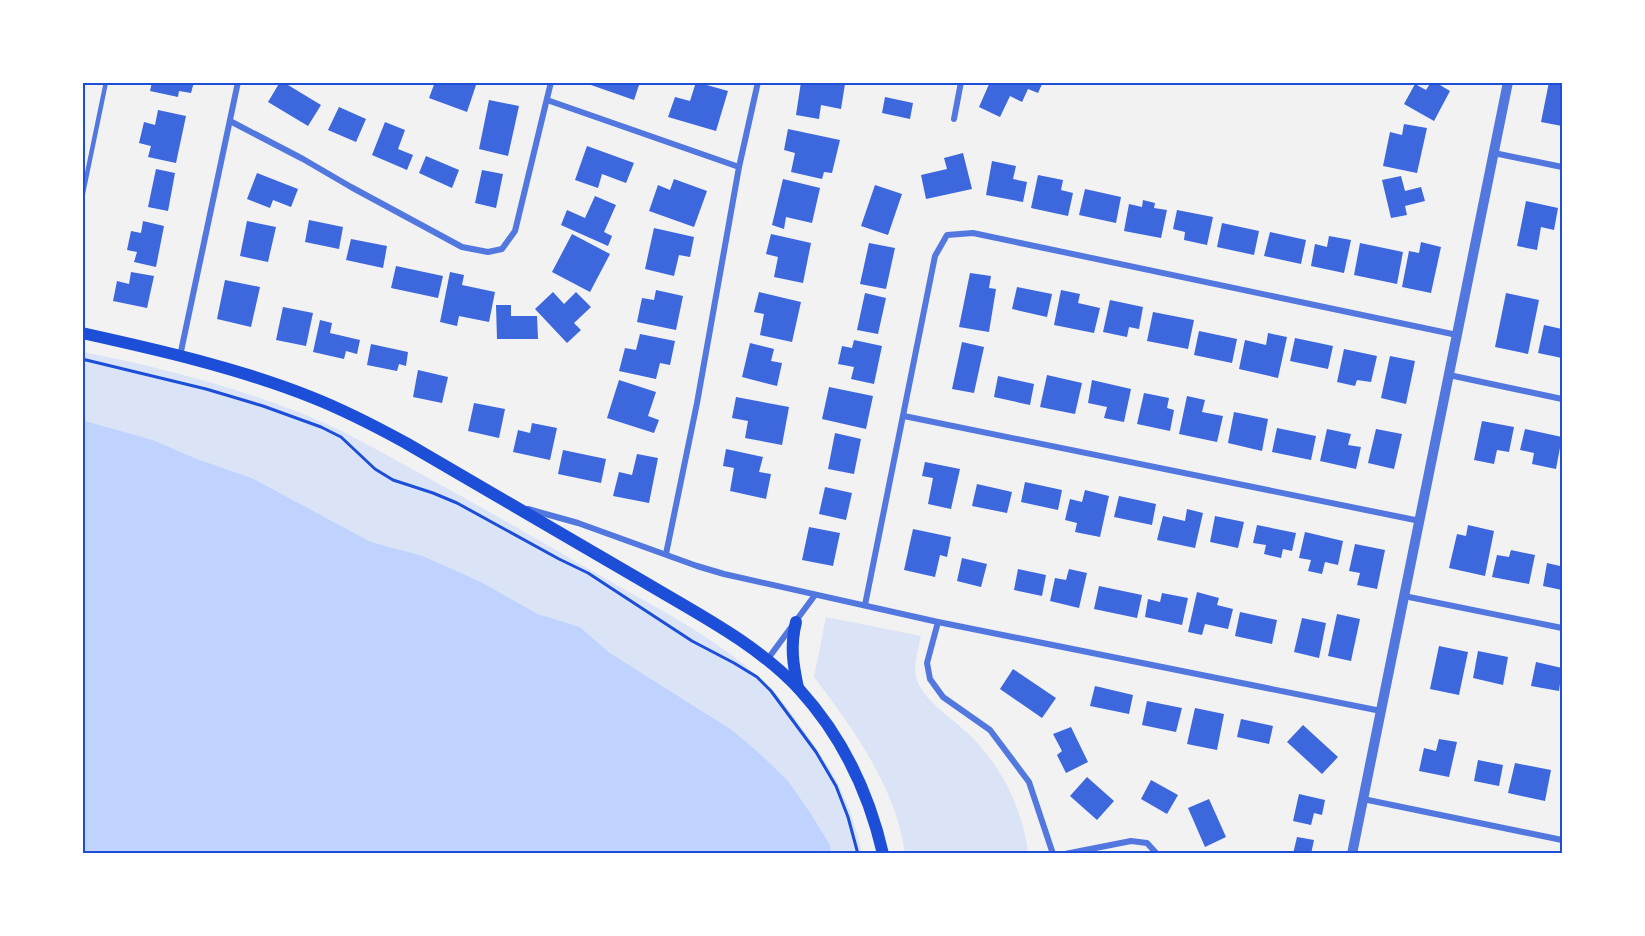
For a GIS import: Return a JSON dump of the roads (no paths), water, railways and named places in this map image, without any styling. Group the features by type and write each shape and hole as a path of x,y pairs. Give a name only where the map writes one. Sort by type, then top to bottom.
{"main road":[{"path":"82,333 180,356 290,389 339,409 406,443 718,626 767,660 799,689 832,734 858,779 868,802 883,854"},
{"path":"796,622 791,639 792,658 799,689"}],"street":[{"path":"180,356 238,82"},
{"path":"230,121 462,247 488,252 502,249 516,231 551,82"},
{"path":"666,554 758,82"},
{"path":"954,119 961,82"},
{"path":"1352,854 1508,82"},
{"path":"547,100 740,167"},
{"path":"1494,153 1563,167"},
{"path":"865,606 935,256 947,236 973,233 1457,334"},
{"path":"1449,375 1563,399"},
{"path":"904,416 1420,521"},
{"path":"513,505 578,523 697,567 938,622 1381,711"},
{"path":"767,660 815,595"},
{"path":"1404,596 1563,628"},
{"path":"938,622 927,663 930,679 943,697 990,730 1029,782 1053,854"},
{"path":"1363,799 1563,840"},
{"path":"1065,854 1131,841 1147,843 1157,854"}],"lane":[{"path":"82,198 106,82"}],"water":[{"path":"82,420 153,440 197,459 252,478 371,542 423,556 481,582 538,614 580,627 610,653 732,730 761,755 788,781 830,845 831,853 83,853"}]}
